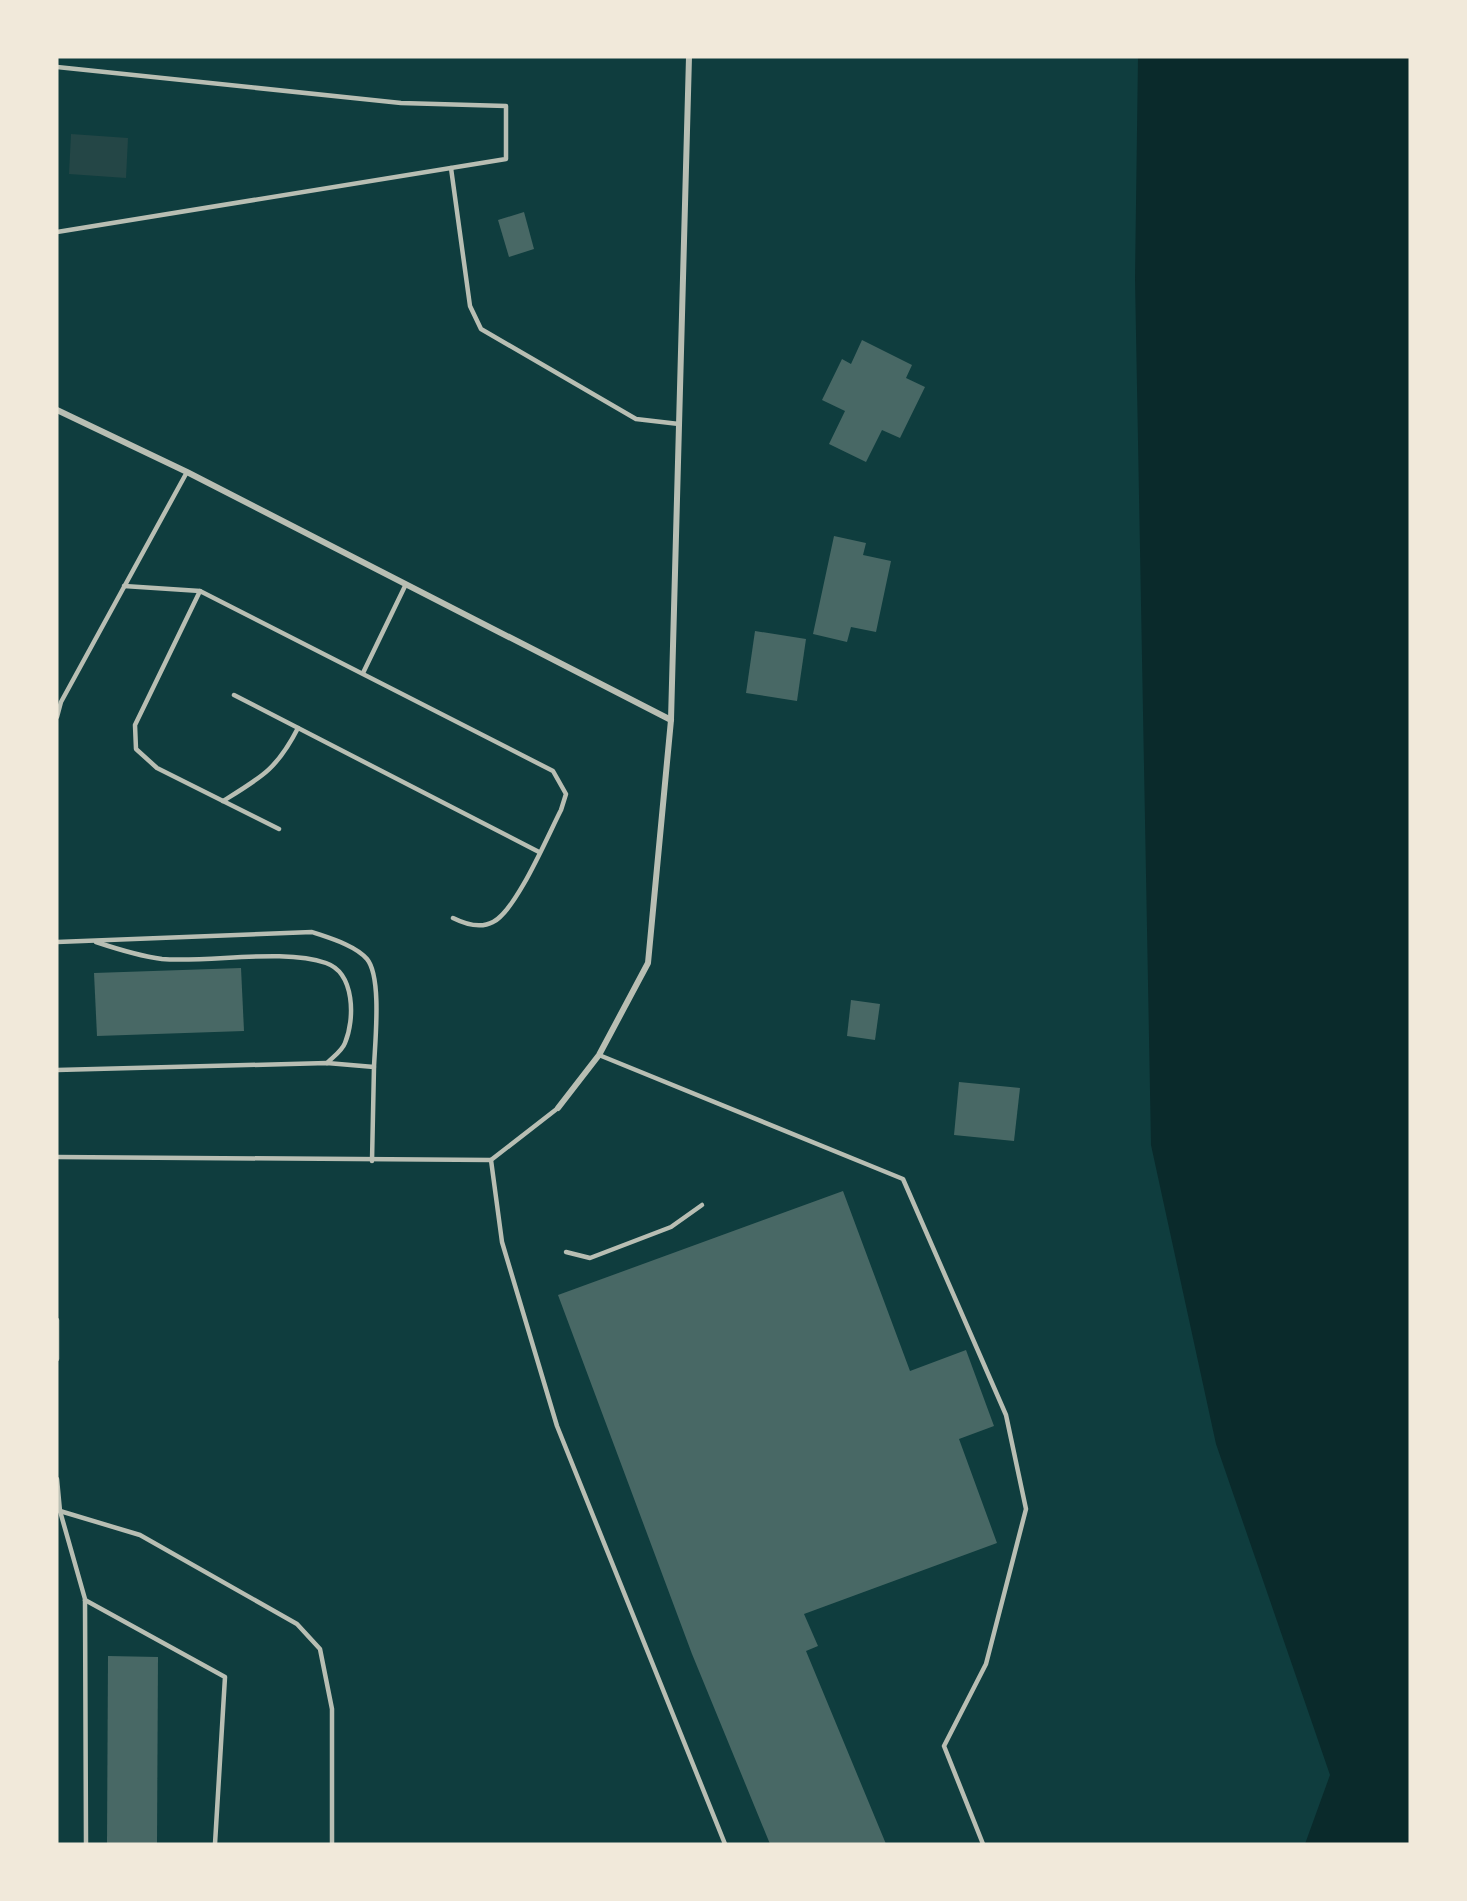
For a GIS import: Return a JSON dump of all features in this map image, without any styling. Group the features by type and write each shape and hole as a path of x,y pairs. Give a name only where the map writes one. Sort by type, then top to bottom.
{"street":[{"path":"558,1108 599,1055 648,963 671,720 689,57"},
{"path":"57,410 187,472 671,720"}],"lane":[{"path":"57,67 401,103 506,106 506,159 57,232"},
{"path":"451,168 470,306 481,329 636,419 679,424"},
{"path":"57,717 61,702 187,472"},
{"path":"363,673 406,584"},
{"path":"124,586 200,591 554,771 566,794 561,810 508,910 492,923 469,926 453,918"},
{"path":"200,591 135,725 136,749 157,768 279,829"},
{"path":"234,694 539,852"},
{"path":"223,801 259,779 283,756 298,728"},
{"path":"57,942 312,932 341,943 367,959 375,975 372,1161"},
{"path":"90,940 136,954 163,959 297,957 327,963 344,977 351,1002 351,1024 344,1045 327,1063"},
{"path":"599,1055 903,1179 1006,1415 1026,1509 986,1664 944,1746 983,1844"},
{"path":"57,1070 327,1063 374,1067"},
{"path":"57,1157 372,1161 491,1160 558,1108"},
{"path":"491,1160 502,1242 557,1425 725,1844"},
{"path":"566,1252 590,1258 671,1227 702,1204"},
{"path":"57,1320 57,1359"},
{"path":"57,1479 60,1511 85,1599 86,1844"},
{"path":"60,1511 140,1535 297,1624 320,1649 332,1709 332,1844"},
{"path":"85,1599 225,1677 215,1844"}],"shaded area":[{"path":"1138,57 1410,57 1410,1844 1305,1844 1330,1775 1216,1444 1151,1145 1135,279"},
{"path":"71,134 128,138 126,178 69,174"}],"building":[{"path":"524,212 534,249 509,257 498,220"},
{"path":"862,340 912,365 906,378 925,387 900,438 882,430 866,462 829,444 845,411 822,400 842,359 851,364"},
{"path":"834,536 866,543 863,555 891,561 876,632 851,627 847,642 813,634"},
{"path":"755,631 806,639 797,701 746,693"},
{"path":"241,968 244,1031 97,1036 94,973"},
{"path":"851,1000 880,1004 875,1040 847,1036"},
{"path":"959,1082 1020,1088 1014,1141 954,1135"},
{"path":"843,1191 910,1371 966,1350 994,1426 959,1439 997,1543 804,1614 818,1646 806,1651 886,1844 770,1844 692,1654 558,1295"},
{"path":"108,1656 158,1657 157,1844 107,1844"}]}
